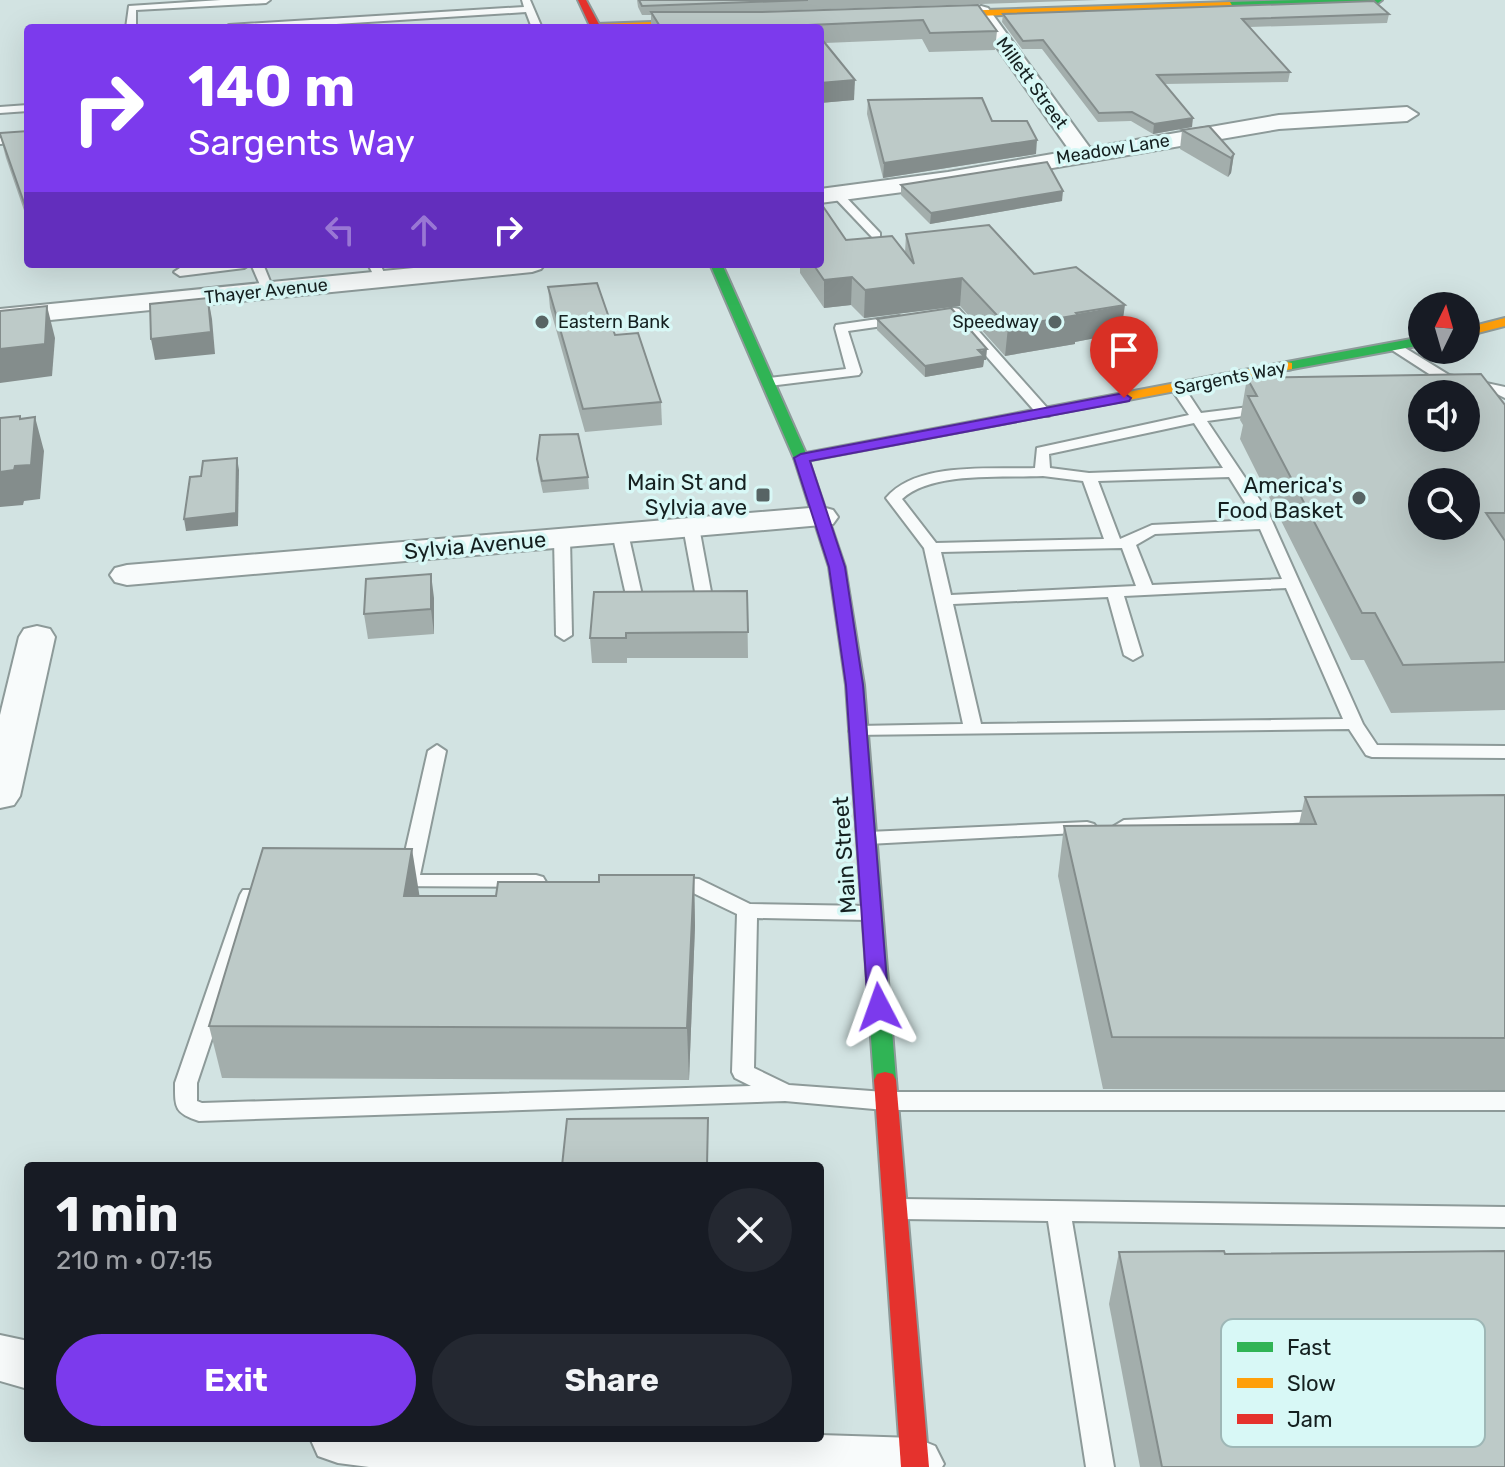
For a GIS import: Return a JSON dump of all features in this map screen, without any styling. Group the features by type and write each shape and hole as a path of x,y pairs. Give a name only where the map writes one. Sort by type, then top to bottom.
{"main road":[{"path":"582,0 594,24"},
{"path":"904,15 1378,0"},
{"path":"688,24 734,22"},
{"name":"Main Street","path":"718,268 801,458 837,567 858,731 915,1465"},
{"path":"1480,328 1505,322"},
{"name":"Sargents Way","path":"801,458 1408,344"}],"street":[{"name":"Millett Street","path":"981,12 1083,154"},
{"name":"Meadow Lane","path":"829,196 948,179 1279,122 1407,114"},
{"name":"Thayer Avenue","path":"0,317 268,291 378,272 455,268"},
{"name":"Sylvia Avenue","path":"127,575 822,517"},
{"path":"0,796 37,637"},
{"path":"0,1358 24,1364"},
{"path":"373,1442 726,1462 915,1465"}],"lane":[{"path":"131,24 132,8 266,0"},
{"path":"279,24 528,4 536,24"},
{"path":"0,110 24,108"},
{"path":"0,141 24,139"},
{"path":"829,196 876,235"},
{"path":"177,268 192,298"},
{"path":"259,268 268,291"},
{"path":"769,382 854,372 841,328 954,312 1044,413"},
{"path":"1397,347 1445,378 1500,390 1505,394"},
{"path":"1435,380 1445,378"},
{"path":"1177,387 1264,524 1354,724 1372,751 1505,752"},
{"path":"1043,472 1042,451 1197,418 1288,406"},
{"path":"973,729 932,548 894,498 908,485 930,477 1043,472 1089,477 1233,472"},
{"path":"1089,477 1146,591"},
{"path":"932,548 994,552 1081,550 1121,544 1152,530 1264,524"},
{"path":"691,527 704,597"},
{"path":"620,533 636,604"},
{"path":"562,538 564,635"},
{"path":"1089,576 1095,593"},
{"path":"943,600 1004,589 1052,587 1095,593 1291,583"},
{"path":"1115,592 1133,655"},
{"path":"858,731 1354,724"},
{"path":"408,881 437,751"},
{"path":"866,838 1344,816"},
{"path":"379,881 550,883"},
{"path":"645,884 692,884 747,911 872,913"},
{"path":"264,885 251,891 186,1083 186,1105 199,1112 785,1093 885,1101 1505,1101"},
{"path":"747,911 743,1072 785,1093"},
{"path":"894,1209 1505,1217"},
{"path":"1058,1211 1100,1467"}],"building":[{"path":"639,0 808,0 642,6"},
{"path":"1374,1 1389,14 1242,19 1290,72 1157,75 1193,118 1154,124 1132,112 1099,113 1043,40 1023,41 1003,14"},
{"path":"978,5 997,31 930,33 923,20 824,24 658,24 651,12"},
{"path":"824,42 855,80 824,83"},
{"path":"982,98 992,121 1027,121 1037,140 884,163 868,100"},
{"path":"1209,126 1234,154 1231,158 1182,130"},
{"path":"24,131 24,202 0,133"},
{"path":"1047,162 1063,191 931,213 901,185"},
{"path":"824,208 846,240 892,236 914,264 906,234 989,225 1034,274 1076,267 1125,305 1008,327 962,278 865,290 852,277 824,280 816,268 824,268"},
{"path":"597,283 615,335 638,333 661,402 583,409 548,287"},
{"path":"208,298 211,332 151,339 150,304"},
{"path":"47,306 45,344 0,349 0,311"},
{"path":"951,308 987,349 978,350 984,356 925,366 877,319"},
{"path":"1481,374 1505,405 1505,513 1486,513 1505,541 1505,662 1403,665 1375,613 1362,613 1248,396 1257,396 1247,378"},
{"path":"20,416 20,419 35,417 31,465 15,466 14,470 0,472 0,418"},
{"path":"578,434 588,477 542,481 537,459 540,435"},
{"path":"237,458 236,513 184,519 190,477 201,476 203,461"},
{"path":"431,574 431,609 364,614 366,579"},
{"path":"747,591 748,632 626,633 626,638 590,638 594,592"},
{"path":"1505,795 1505,1038 1112,1037 1064,826 1316,824 1305,797"},
{"path":"263,848 412,849 404,896 496,896 498,882 599,882 599,875 694,875 687,1028 209,1026"},
{"path":"708,1118 707,1162 562,1162 567,1119"},
{"path":"1505,1251 1505,1467 1162,1467 1119,1252"}],"traffic: fast":[{"path":"1230,5 1378,0"},
{"path":"718,268 801,458 837,567 855,685 885,1080"},
{"path":"1287,366 1408,344"}],"traffic: slow":[{"path":"922,15 1230,5"},
{"path":"681,24 709,23"},
{"path":"1480,328 1505,322"},
{"path":"801,458 1287,366"}],"traffic: jam":[{"path":"582,0 594,24"},
{"path":"885,1080 915,1467"}],"place":[{"name":"Eastern Bank","path":"542,322"},
{"name":"Speedway","path":"1055,322"},
{"name":"Main St and Sylvia ave","path":"763,495"},
{"name":"America's Food Basket","path":"1359,498"}],"route":[{"path":"879,1007 855,685 837,567 801,458 1124,398"}]}
